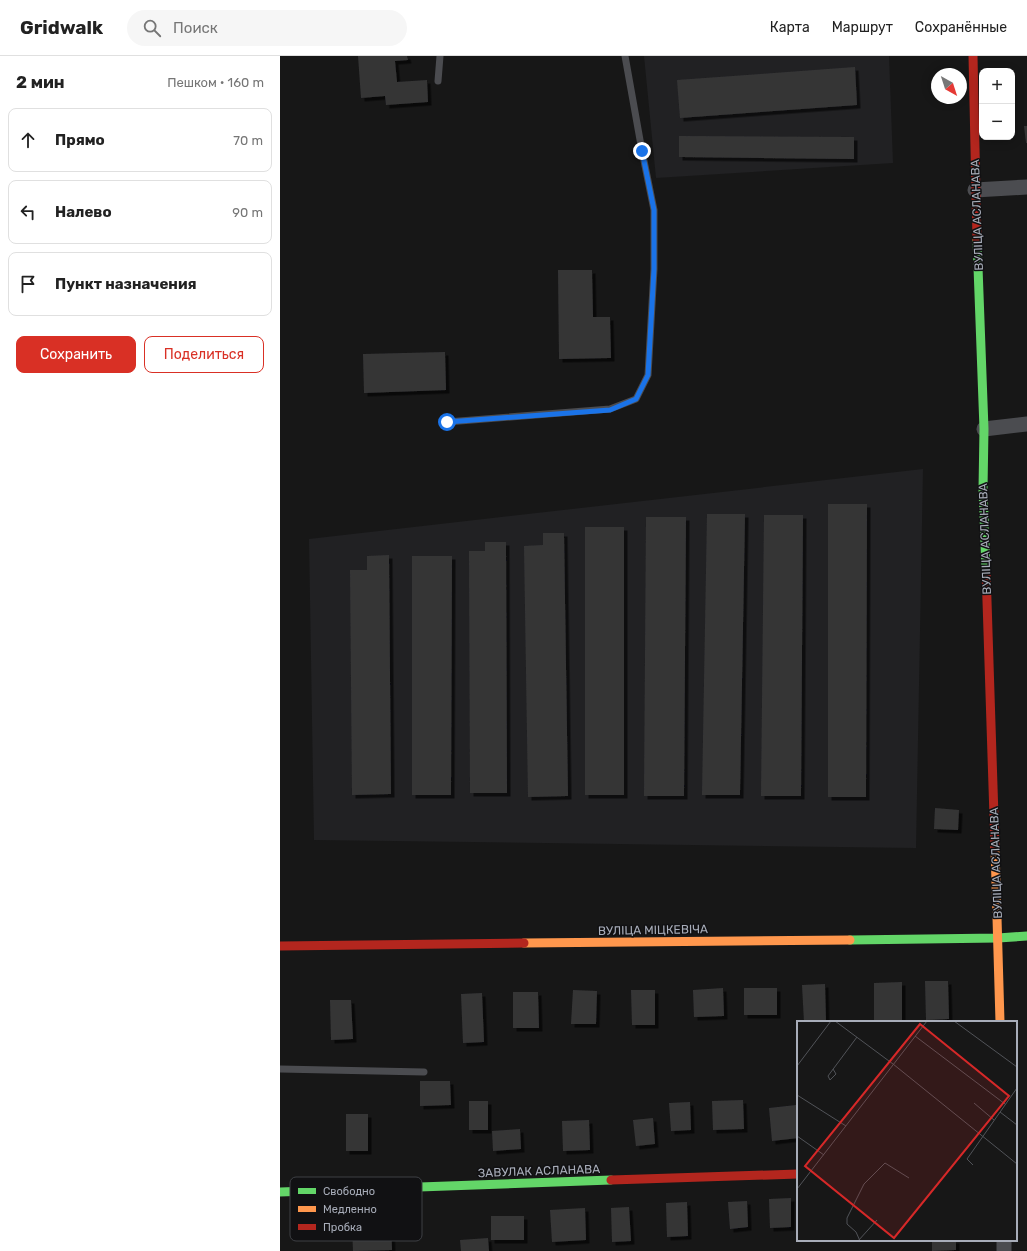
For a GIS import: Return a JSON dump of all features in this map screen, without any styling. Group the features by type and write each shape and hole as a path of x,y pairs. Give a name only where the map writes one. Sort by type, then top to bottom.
{"street":[{"name":"ВУЛІЦА АСЛАНАВА","path":"974,56 975,190 984,430 983,488 1000,1021"},
{"path":"975,190 1027,187"},
{"path":"984,430 1027,424"},
{"name":"ВУЛІЦА МІЦКЕВІЧА","path":"280,946 998,938 1027,936"},
{"name":"ЗАВУЛАК АСЛАНАВА","path":"422,1187 797,1174"},
{"name":"ЗАВУЛАК АСЛАНАВА","path":"280,1192 290,1192"}],"lane":[{"path":"438,81 440,56"},
{"path":"447,422 610,410 636,399 648,375 654,269 654,210 625,56"},
{"path":"280,1069 424,1072"}],"shaded area":[{"path":"644,56 889,56 893,163 656,178"},
{"path":"923,469 916,848 314,840 309,539"}],"building":[{"path":"358,56 407,56 408,60 395,61 397,82 427,80 428,102 386,105 385,96 361,98"},
{"path":"855,67 857,105 680,118 677,80"},
{"path":"1024,126 1027,126 1027,143 1026,143"},
{"path":"679,136 854,137 854,159 679,157"},
{"path":"558,270 592,270 593,317 610,317 611,358 559,359"},
{"path":"445,352 446,390 364,393 363,354"},
{"path":"828,504 867,504 866,797 828,797"},
{"path":"707,514 745,514 740,795 702,795"},
{"path":"764,515 803,515 801,796 761,796"},
{"path":"646,517 686,517 684,796 644,796"},
{"path":"585,527 624,527 624,795 585,795"},
{"path":"543,533 564,533 568,796 528,797 524,546 543,545"},
{"path":"485,542 506,542 507,793 470,793 469,551 485,551"},
{"path":"389,555 391,794 352,795 350,570 367,570 367,556"},
{"path":"412,556 452,556 451,795 412,795"},
{"path":"935,808 959,810 958,830 934,829"},
{"path":"925,981 948,981 949,1019 926,1020"},
{"path":"902,982 902,1021 874,1021 874,983"},
{"path":"825,984 826,1021 804,1021 802,985"},
{"path":"723,988 724,1016 694,1017 693,990"},
{"path":"744,988 777,988 777,1015 744,1015"},
{"path":"573,990 597,991 596,1024 571,1024"},
{"path":"631,990 655,990 655,1025 632,1025"},
{"path":"513,992 538,992 539,1028 513,1028"},
{"path":"482,993 484,1042 463,1043 461,994"},
{"path":"330,1000 351,1000 353,1039 331,1040"},
{"path":"420,1081 450,1081 451,1105 420,1106"},
{"path":"743,1100 744,1129 713,1130 712,1101"},
{"path":"469,1101 488,1101 488,1130 469,1130"},
{"path":"690,1102 691,1130 671,1131 669,1103"},
{"path":"796,1105 797,1138 772,1141 769,1108"},
{"path":"346,1114 368,1114 368,1151 346,1151"},
{"path":"653,1118 655,1144 636,1146 633,1120"},
{"path":"589,1120 590,1150 563,1151 562,1121"},
{"path":"520,1129 521,1149 493,1151 492,1131"},
{"path":"791,1198 791,1227 770,1228 769,1199"},
{"path":"747,1201 748,1227 730,1229 728,1202"},
{"path":"687,1202 688,1236 667,1237 666,1203"},
{"path":"629,1207 631,1241 612,1242 611,1208"},
{"path":"585,1208 586,1240 552,1242 550,1210"},
{"path":"491,1216 524,1216 524,1240 491,1240"},
{"path":"488,1238 489,1251 461,1251 460,1240"},
{"path":"353,1241 392,1241 392,1250 353,1251"},
{"path":"932,1241 956,1241 956,1250 932,1251"}],"traffic: fast":[{"path":"977,240 984,429 983,489 986,570"},
{"path":"850,940 998,938 1027,936"},
{"path":"422,1187 611,1180"},
{"path":"280,1192 290,1192"}],"traffic: slow":[{"path":"995,848 1000,1021"},
{"path":"524,943 850,940"}],"traffic: jam":[{"path":"973,56 977,240"},
{"path":"986,570 995,848"},
{"path":"280,946 524,943"},
{"path":"611,1180 797,1174"}],"route":[{"path":"447,422 610,410 636,399 648,375 654,269 654,210 642,151"}]}
